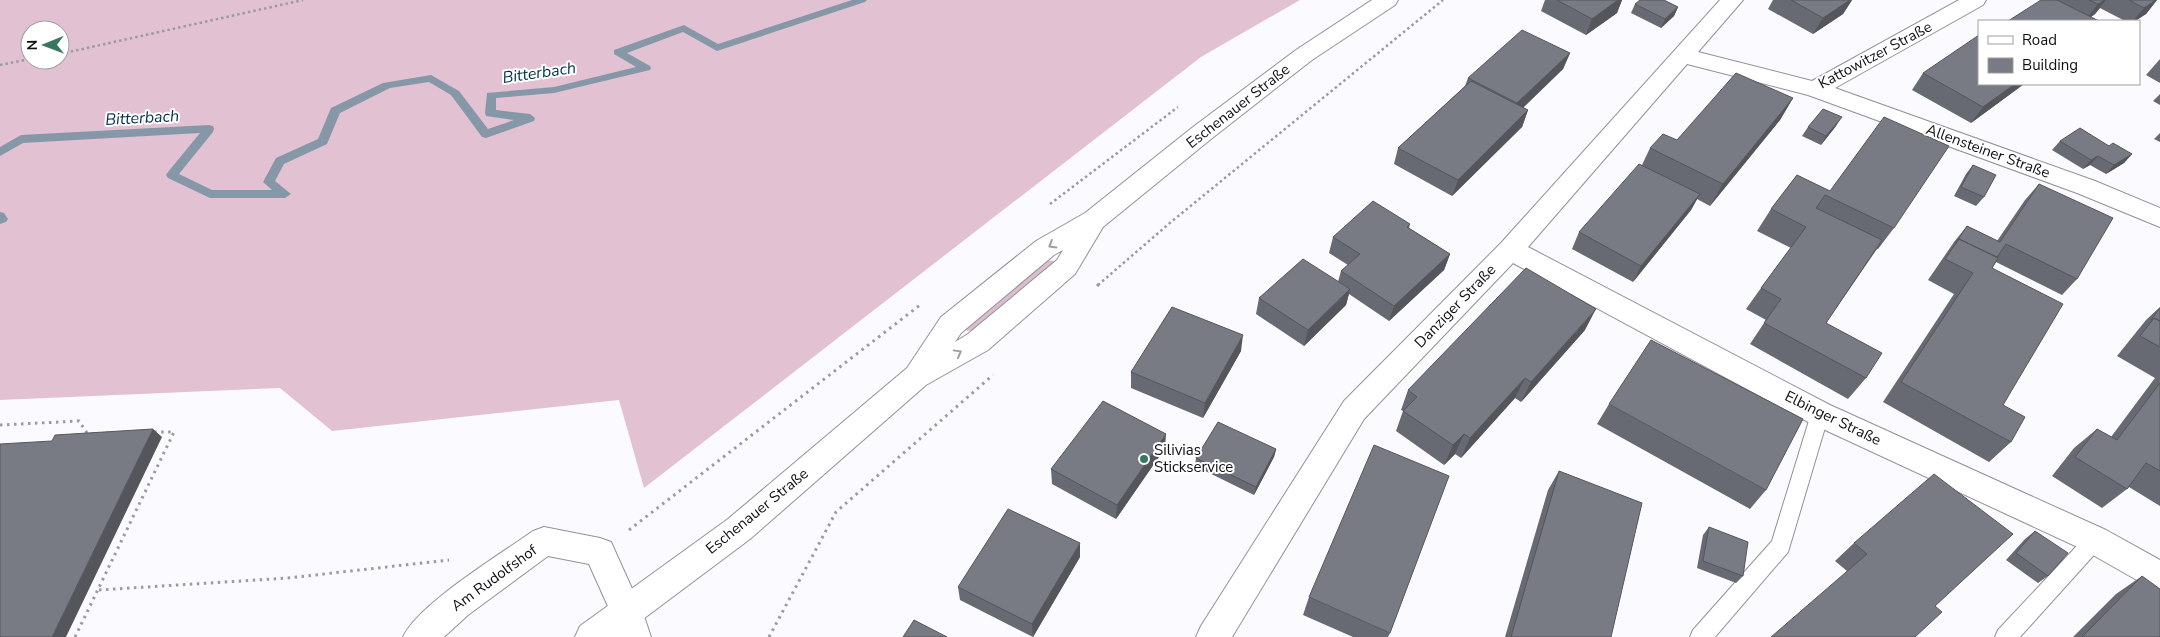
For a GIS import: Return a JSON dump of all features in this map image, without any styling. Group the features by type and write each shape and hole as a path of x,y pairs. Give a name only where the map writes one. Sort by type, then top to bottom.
{"street":[{"name":"Eschenauer Straße","path":"592,637 630,625 916,377 978,342 1066,267 1094,220 1202,133 1304,55 1387,0"},
{"name":"Danziger Straße","path":"1214,637 1354,410 1510,250 1732,0"},
{"name":"Kattowitzer Straße","path":"1683,56 1815,89 1975,0"},
{"name":"Allensteiner Straße","path":"1815,89 2086,187 2160,218"},
{"name":"Elbinger Straße","path":"1510,250 1820,414 2095,540 2160,576"},
{"name":"Am Rudolfshof","path":"420,637 456,604 544,541 600,552 630,625"}],"lane":[{"path":"1701,637 1781,546 1820,414"},
{"path":"2006,637 2095,540"}],"path":[{"path":"70,52 303,0"},
{"path":"1096,287 1179,216 1443,0"},
{"path":"0,65 20,62"},
{"path":"769,637 836,512 997,372"},
{"path":"0,425 79,421 87,433 96,433"},
{"path":"75,637 174,432 145,432"},
{"path":"98,590 288,578 452,560"}],"shaded area":[{"path":"0,0 1300,0 1201,57 644,488 619,400 332,431 280,388 0,400"},
{"path":"1045,260 1054,261 1054,265 975,330 967,331 965,326"}],"building":[{"path":"1557,0 1618,0 1592,19"},
{"path":"1640,0 1664,0 1678,7 1665,19 1635,4"},
{"path":"1791,0 1850,0 1823,18"},
{"path":"2041,0 2057,0 2097,20 2010,20"},
{"path":"2089,0 2105,0 2098,4"},
{"path":"2129,0 2156,0 2144,8"},
{"path":"1522,30 1570,53 1517,103 1468,78"},
{"path":"1978,36 1978,85 2014,85 1983,107 1923,73"},
{"path":"1736,73 1793,98 1723,184 1650,148 1663,134 1677,140"},
{"path":"1471,81 1528,110 1458,180 1398,148"},
{"path":"1823,109 1842,117 1826,136 1808,127"},
{"path":"1884,117 1949,146 1894,228 1825,195 1816,208 1882,240 1826,323 1882,353 1866,378 1764,323 1781,299 1761,288 1806,227 1771,209 1797,175 1830,191"},
{"path":"2080,128 2109,146 2113,143 2132,154 2114,165 2098,156 2091,160 2060,141"},
{"path":"1639,164 1700,194 1641,266 1579,232"},
{"path":"1973,165 1996,175 1984,197 1961,187"},
{"path":"2039,184 2113,218 2077,279 2006,244 1997,257 1959,239 1955,244 1967,226 2000,242"},
{"path":"1373,201 1410,224 1407,227 1450,254 1394,306 1341,271 1360,254 1333,237"},
{"path":"1959,239 1998,258 1992,268 2063,304 2003,405 2025,417 2011,442 1901,382 1973,273 1945,259"},
{"path":"1303,259 1350,289 1308,330 1259,298"},
{"path":"1526,268 1596,309 1531,382 1525,378 1470,438 1464,434 1453,445 1403,411 1417,397 1408,390"},
{"path":"1172,307 1243,335 1205,403 1131,372"},
{"path":"2160,308 2160,321 2154,318 2151,320"},
{"path":"2154,318 2160,321 2160,347 2140,336"},
{"path":"1651,340 1803,419 1766,490 1609,404"},
{"path":"2160,383 2160,471 2146,463 2127,489 2075,457 2097,429 2117,440"},
{"path":"1103,401 1166,434 1117,505 1051,469"},
{"path":"1218,422 1276,449 1256,487 1196,458"},
{"path":"153,429 52,637 0,637 0,444 52,441 55,435"},
{"path":"1374,445 1449,476 1390,633 1309,597"},
{"path":"1559,471 1642,503 1611,637 1511,637"},
{"path":"1934,474 2013,534 1935,606 1942,612 1915,637 1771,637 1867,554 1854,543"},
{"path":"1008,509 1080,543 1032,624 958,587"},
{"path":"1709,527 1748,542 1743,576 1703,561"},
{"path":"2035,531 2068,553 2048,576 2016,553"},
{"path":"2142,576 2160,589 2160,637 2082,637"},
{"path":"914,620 947,637 903,637"}],"waterway":[{"name":"Bitterbach","path":"0,152 21,139 209,129 172,175 210,194 285,194 269,182 280,161 323,141 335,111 387,85 431,78 455,93 486,134 530,118 490,113 491,95 554,90 646,68 618,52 684,28 717,48 862,0"},
{"name":"Bitterbach","path":"0,216 2,219 0,220"}],"place":[{"name":"Silivias Stickservice","path":"1144,459"}]}
